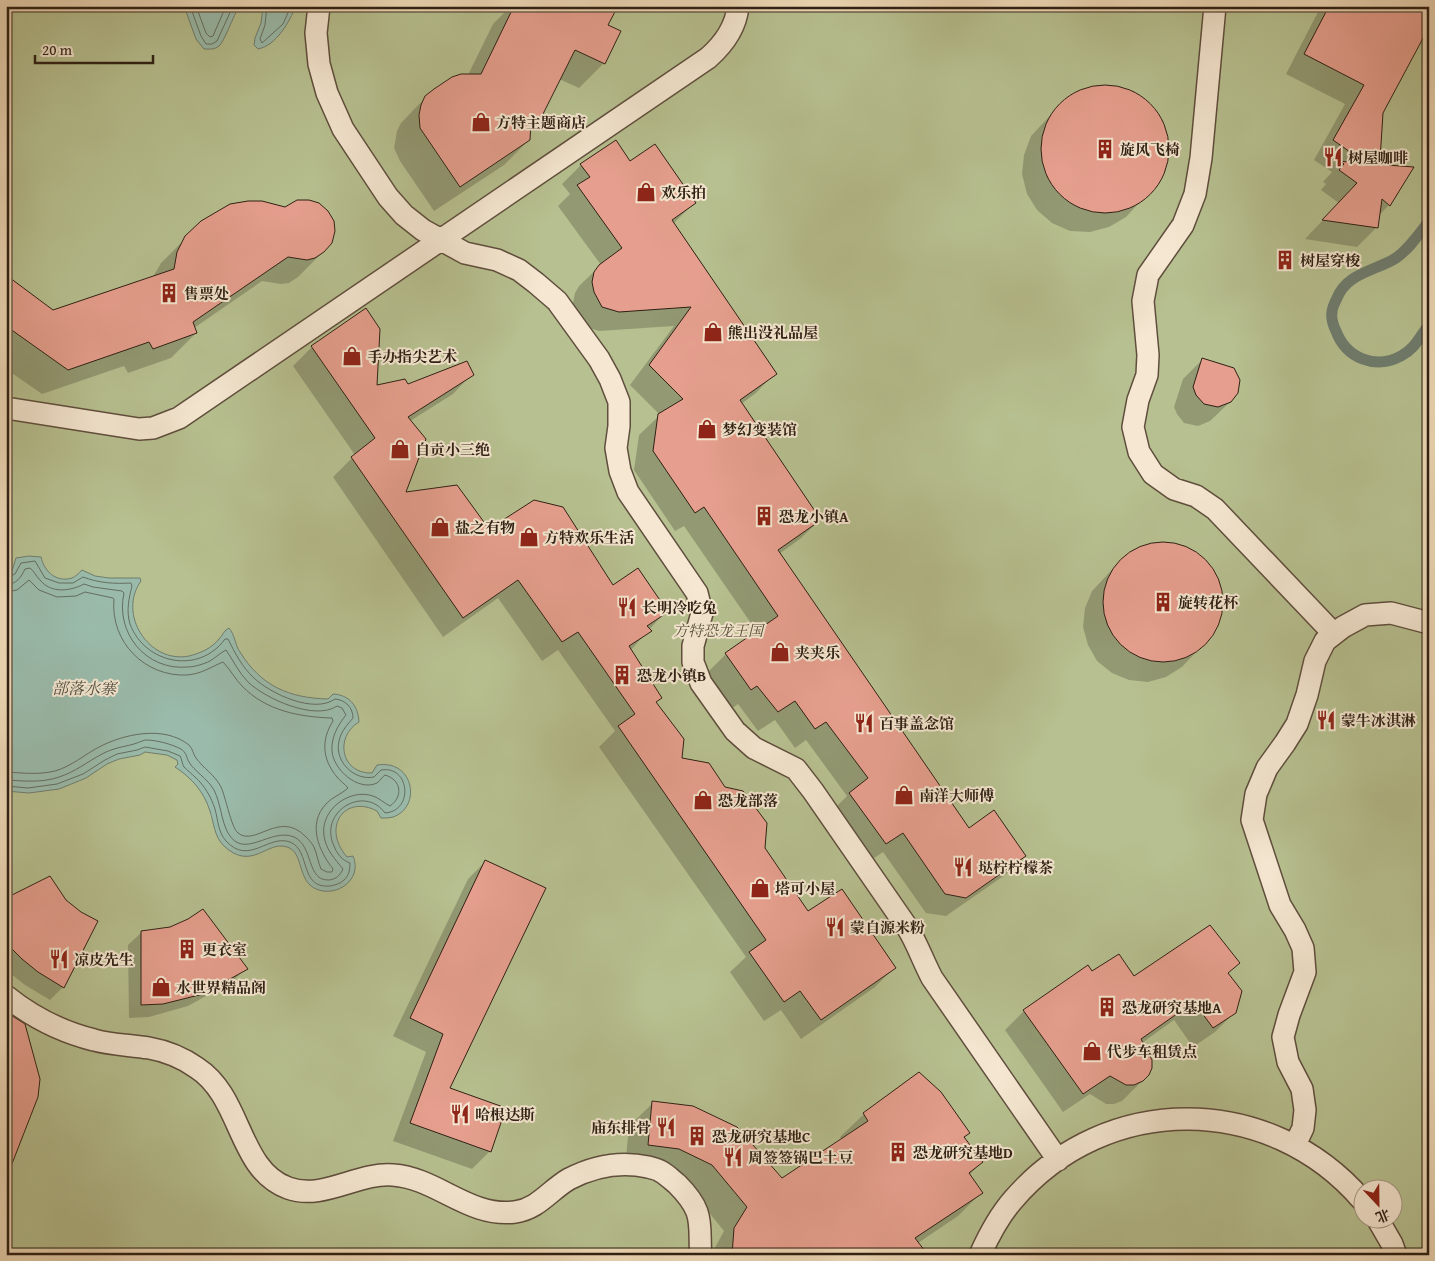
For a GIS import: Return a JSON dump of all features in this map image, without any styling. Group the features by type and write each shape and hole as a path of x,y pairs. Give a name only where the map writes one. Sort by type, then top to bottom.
{"lane":[{"path":"319,6 316,34 319,64 327,93 343,128 388,197 404,214 423,230 453,248 465,253 497,260 519,270 557,301 599,359 610,379 619,402 619,426 616,448 620,472 628,492 697,593 702,614 693,646 693,662 701,683 735,731 754,748 796,769 813,791 916,941 921,959 932,978 1058,1160"},
{"path":"6,408 139,429 153,428 179,418 708,58 720,47 734,25 738,6"},
{"path":"1215,6 1201,158 1195,194 1183,225 1148,275 1143,301 1148,355 1147,375 1138,400 1133,427 1139,452 1153,474 1174,489 1196,496 1215,509 1334,634"},
{"path":"1295,1146 1303,1128 1306,1110 1302,1089 1288,1062 1283,1038 1289,1015 1306,972 1303,948 1295,930 1280,906 1252,820 1256,794 1267,768 1297,724 1307,695 1315,661 1325,641 1343,627 1365,615 1391,613 1429,623"},
{"path":"6,996 21,1008 67,1031 94,1040 123,1046 150,1048 173,1055 198,1068 216,1085 228,1103 259,1168 274,1182 290,1189 327,1189 372,1176 393,1175 419,1180 468,1205 493,1212 515,1212 536,1206 568,1180 589,1170 615,1164 638,1165 659,1170 686,1194 697,1213 701,1233 701,1255"},
{"path":"980,1255 991,1231 1013,1200 1040,1173 1070,1152 1104,1135 1140,1124 1177,1119 1215,1120 1252,1127 1295,1146 1320,1160 1352,1189"},
{"path":"1383,1228 1396,1255"}],"green space":[{"name":"方特恐龙王国","path":"6,6 1429,6 1429,1255 6,1255"}],"water":[{"path":"184,6 239,6 221,44 213,49 204,49 196,39"},
{"path":"263,6 296,6 286,26 277,38 265,47 258,49 254,45 261,23"},
{"name":"部落水寨","path":"41,557 48,571 61,579 72,578 82,570 95,576 109,578 140,578 141,581 135,594 133,608 135,621 141,634 161,652 174,656 189,656 198,653 213,645 229,628 238,649 248,664 267,682 289,693 301,696 328,699 333,694 344,696 352,702 357,711 359,722 346,736 344,754 348,761 353,768 362,772 372,773 377,765 390,765 399,769 406,776 410,785 410,795 408,804 402,812 393,817 381,818 377,811 365,807 355,807 347,810 340,816 336,835 347,857 353,856 355,864 351,879 346,884 340,889 332,891 316,889 306,880 299,860 292,850 287,847 280,846 251,856 243,856 234,853 224,846 218,838 201,792 187,776 175,767 178,764 177,760 167,755 145,752 140,755 119,759 107,764 86,778 59,789 29,793 6,791 6,575 12,571 16,558"}],"building":[{"path":"514,6 618,6 608,25 621,31 605,64 575,50 542,116 531,122 530,140 460,187 420,128 419,115 421,105 425,96 452,77 461,74 481,74"},
{"path":"1329,6 1415,6 1429,13 1429,27 1383,113 1380,160 1389,150 1387,165 1414,167 1390,206 1382,199 1378,228 1322,220 1357,183 1339,170 1344,164 1341,161 1346,162 1353,154 1333,140 1364,85 1304,54"},
{"name":"旋风飞椅","path":"1105,85 1129,90 1150,104 1164,125 1169,149 1164,173 1150,194 1129,208 1105,213 1081,208 1060,194 1046,173 1041,149 1046,125 1060,104 1081,90"},
{"name":"恐龙小镇A","path":"616,140 630,161 655,144 696,203 672,220 777,374 740,400 821,520 778,550 969,828 994,810 1026,856 966,898 945,894 903,833 886,844 849,793 868,778 826,722 815,729 795,701 778,712 757,686 751,690 725,653 778,616 704,507 695,513 653,451 658,414 683,399 649,365 691,307 619,312 602,307 594,292 592,282 594,272 599,265 622,248 577,185 590,177 580,164"},
{"name":"售票处","path":"297,200 309,200 319,203 328,211 334,221 335,231 332,243 315,258 307,260 288,257 193,322 197,333 153,349 149,342 68,370 6,326 6,275 53,310 174,269 177,252 185,236 201,221 230,204 262,201 285,207"},
{"name":"恐龙小镇B","path":"366,308 380,329 377,385 405,379 408,384 467,361 474,375 408,417 426,439 406,492 457,485 489,529 534,500 563,507 613,585 638,568 668,612 647,626 652,631 629,646 662,698 656,702 684,739 682,758 709,763 725,787 743,791 767,823 765,848 808,911 842,889 896,968 821,1020 800,991 784,1002 749,952 766,940 618,726 635,714 578,632 562,642 518,580 463,618 351,457 375,438 311,346"},
{"path":"1202,358 1234,368 1240,380 1238,393 1231,402 1218,407 1204,404 1196,395 1193,387"},
{"name":"旋转花杯","path":"1163,542 1186,546 1206,559 1219,579 1223,602 1219,625 1206,645 1186,658 1163,662 1140,658 1120,645 1107,625 1103,602 1107,579 1120,559 1140,546"},
{"path":"485,860 546,888 450,1088 506,1108 491,1152 410,1123 443,1034 410,1018"},
{"path":"50,876 66,900 81,912 98,921 64,988 38,972 6,943 6,898"},
{"name":"更衣室","path":"203,909 248,969 203,994 163,1004 141,1005 141,931 170,927 188,919"},
{"name":"恐龙研究基地A","path":"1210,925 1240,963 1228,973 1242,991 1236,1013 1213,1028 1194,1002 1141,1039 1152,1060 1152,1068 1149,1075 1143,1081 1134,1085 1126,1085 1110,1076 1083,1094 1023,1010 1088,965 1092,971 1119,954 1134,976"},
{"path":"6,1012 25,1024 40,1079 38,1097 8,1174 6,1173"},
{"name":"恐龙研究基地D","path":"919,1072 941,1092 970,1133 964,1137 983,1162 969,1173 983,1193 915,1238 928,1255 732,1255 734,1228 747,1207 712,1165 679,1149 648,1145 652,1101 693,1106 737,1127 782,1178 868,1121 863,1113"}],"waterway":[{"path":"1429,221 1410,245 1396,258 1347,283 1337,298 1332,314 1332,322 1335,329 1347,348 1362,359 1372,361 1391,360 1406,353 1414,346 1429,325"}],"place":[{"name":"方特主题商店","path":"481,122"},
{"name":"旋风飞椅","path":"1105,149"},
{"name":"树屋咖啡","path":"1333,157"},
{"name":"欢乐拍","path":"646,192"},
{"name":"树屋穿梭","path":"1285,260"},
{"name":"售票处","path":"169,293"},
{"name":"熊出没礼品屋","path":"713,332"},
{"name":"手办指尖艺术","path":"352,356"},
{"name":"梦幻变装馆","path":"707,429"},
{"name":"自贡小三绝","path":"400,449"},
{"name":"恐龙小镇A","path":"764,516"},
{"name":"盐之有物","path":"440,527"},
{"name":"方特欢乐生活","path":"529,537"},
{"name":"旋转花杯","path":"1163,602"},
{"name":"长明冷吃兔","path":"627,607"},
{"name":"夹夹乐","path":"780,652"},
{"name":"恐龙小镇B","path":"622,675"},
{"name":"蒙牛冰淇淋","path":"1326,720"},
{"name":"百事盖念馆","path":"864,723"},
{"name":"南洋大师傅","path":"904,795"},
{"name":"恐龙部落","path":"703,800"},
{"name":"垯柠柠檬茶","path":"963,867"},
{"name":"塔可小屋","path":"760,888"},
{"name":"蒙自源米粉","path":"835,927"},
{"name":"更衣室","path":"187,949"},
{"name":"凉皮先生","path":"59,959"},
{"name":"水世界精品阁","path":"161,987"},
{"name":"恐龙研究基地A","path":"1107,1007"},
{"name":"代步车租赁点","path":"1092,1051"},
{"name":"哈根达斯","path":"460,1114"},
{"name":"庙东排骨","path":"666,1127"},
{"name":"恐龙研究基地C","path":"697,1136"},
{"name":"恐龙研究基地D","path":"898,1152"},
{"name":"周签签锅巴土豆","path":"733,1157"}]}
